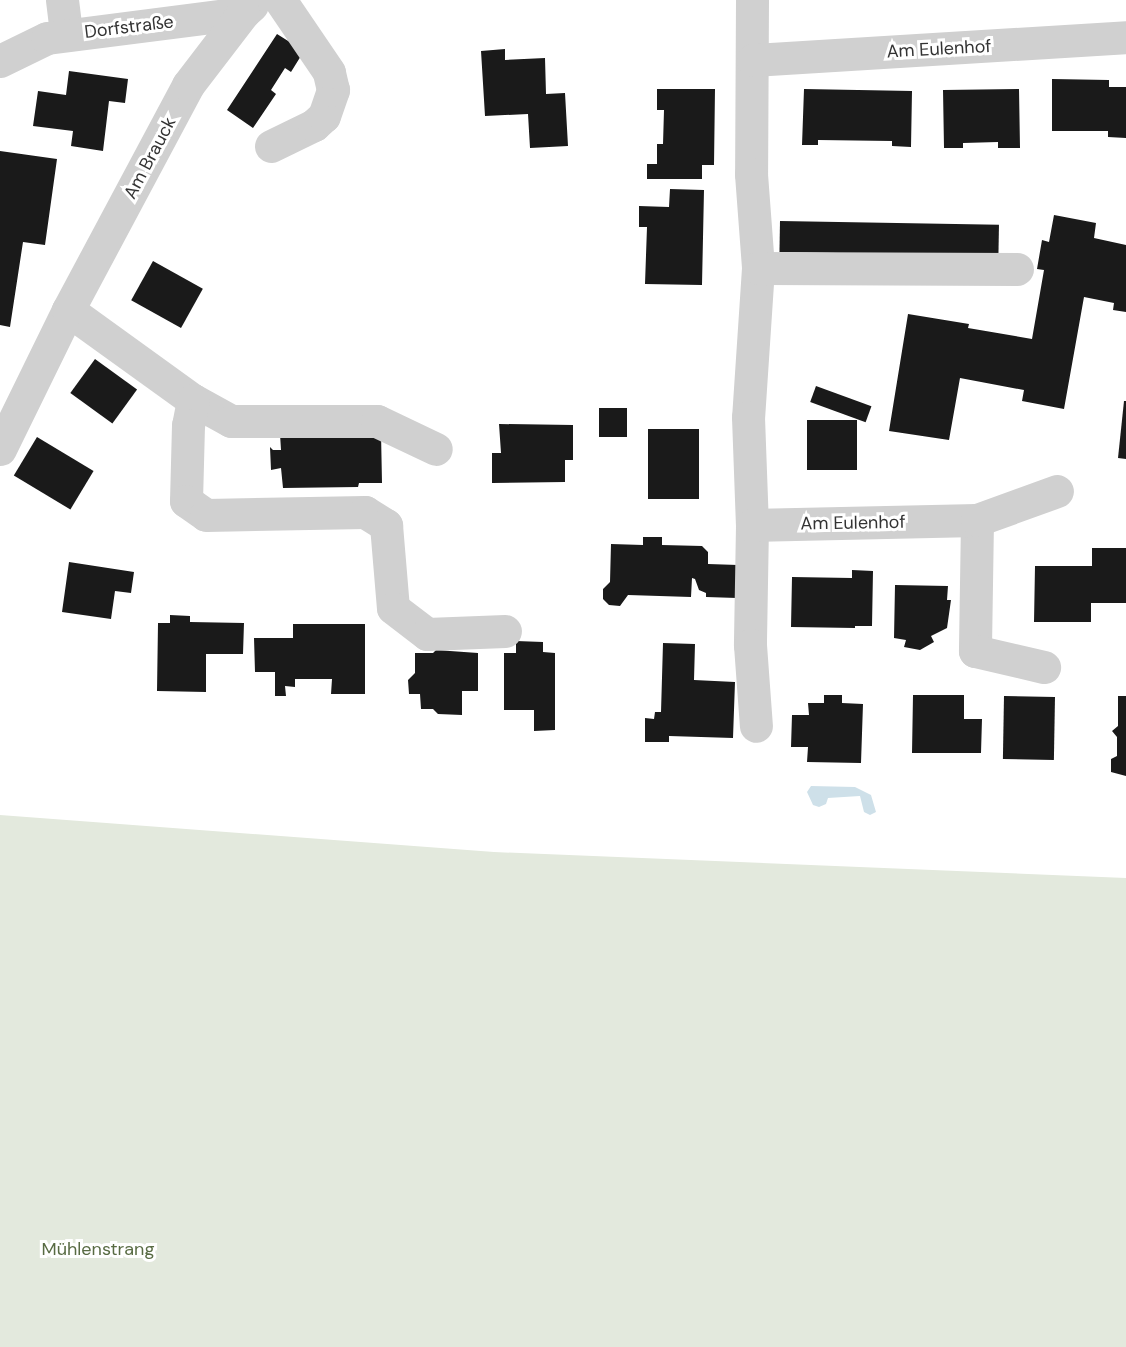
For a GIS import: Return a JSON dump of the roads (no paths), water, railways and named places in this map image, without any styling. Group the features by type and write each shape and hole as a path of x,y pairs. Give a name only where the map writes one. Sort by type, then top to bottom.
{"street":[{"path":"62,0 66,34"},
{"path":"271,146 314,125 324,116 333,90 329,72 280,0"},
{"path":"752,0 751,174 758,268 748,417 752,525 750,645 756,726"},
{"name":"Dorfstraße","path":"0,61 47,38 251,6"},
{"name":"Am Brauck","path":"0,449 68,310 188,85 251,6"},
{"name":"Am Eulenhof","path":"753,60 1126,37"},
{"path":"758,268 1017,269"},
{"path":"68,310 194,400 231,421 377,421 436,449"},
{"path":"194,400 189,425 186,501 206,515 365,512 386,525 393,608 427,633 506,632"},
{"name":"Am Eulenhof","path":"752,525 977,520 1057,490"},
{"path":"977,520 975,651 1044,667"}],"park label":[{"name":"Mühlenstrang","path":"98,1249"}]}
